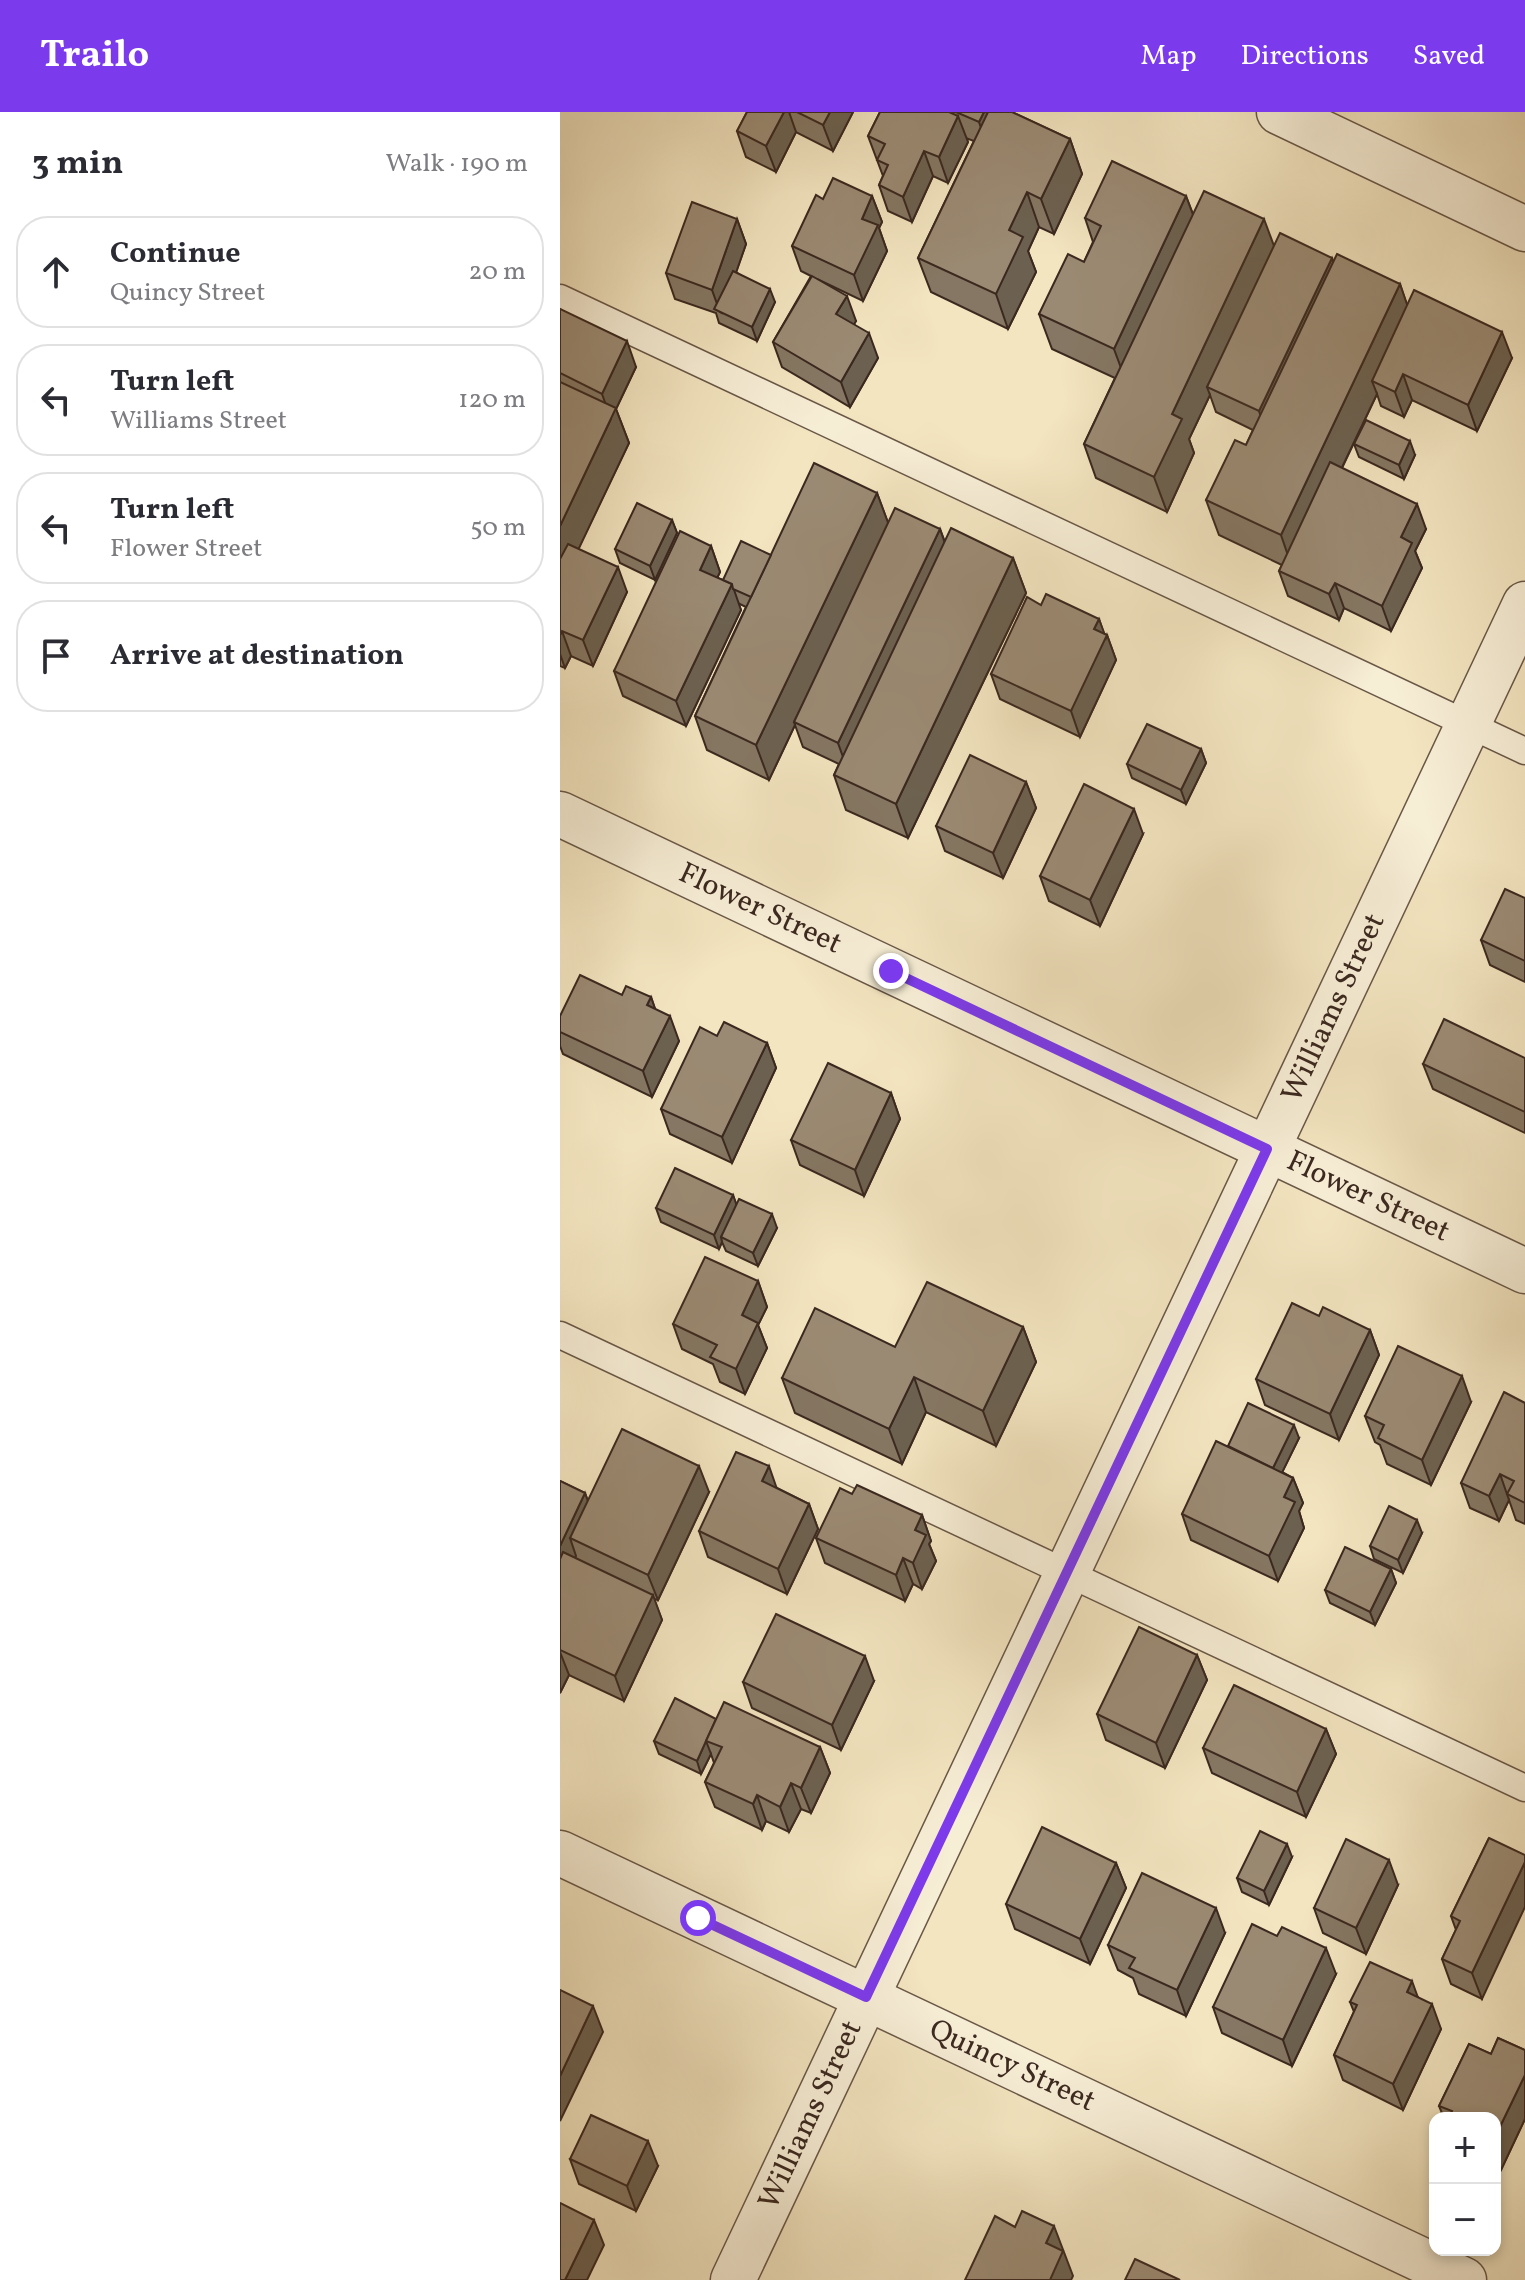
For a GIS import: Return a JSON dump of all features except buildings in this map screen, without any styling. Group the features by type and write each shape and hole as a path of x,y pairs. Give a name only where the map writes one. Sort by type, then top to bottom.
{"street":[{"path":"1279,112 1525,229"},
{"name":"Williams Street","path":"733,2280 1525,604"},
{"name":"Flower Street","path":"560,814 1525,1271"},
{"name":"Quincy Street","path":"560,1853 1464,2280"}],"lane":[{"path":"560,298 1525,751"},
{"path":"560,1335 1525,1788"}],"route":[{"path":"698,1918 866,1997 1267,1149 891,971"}]}
